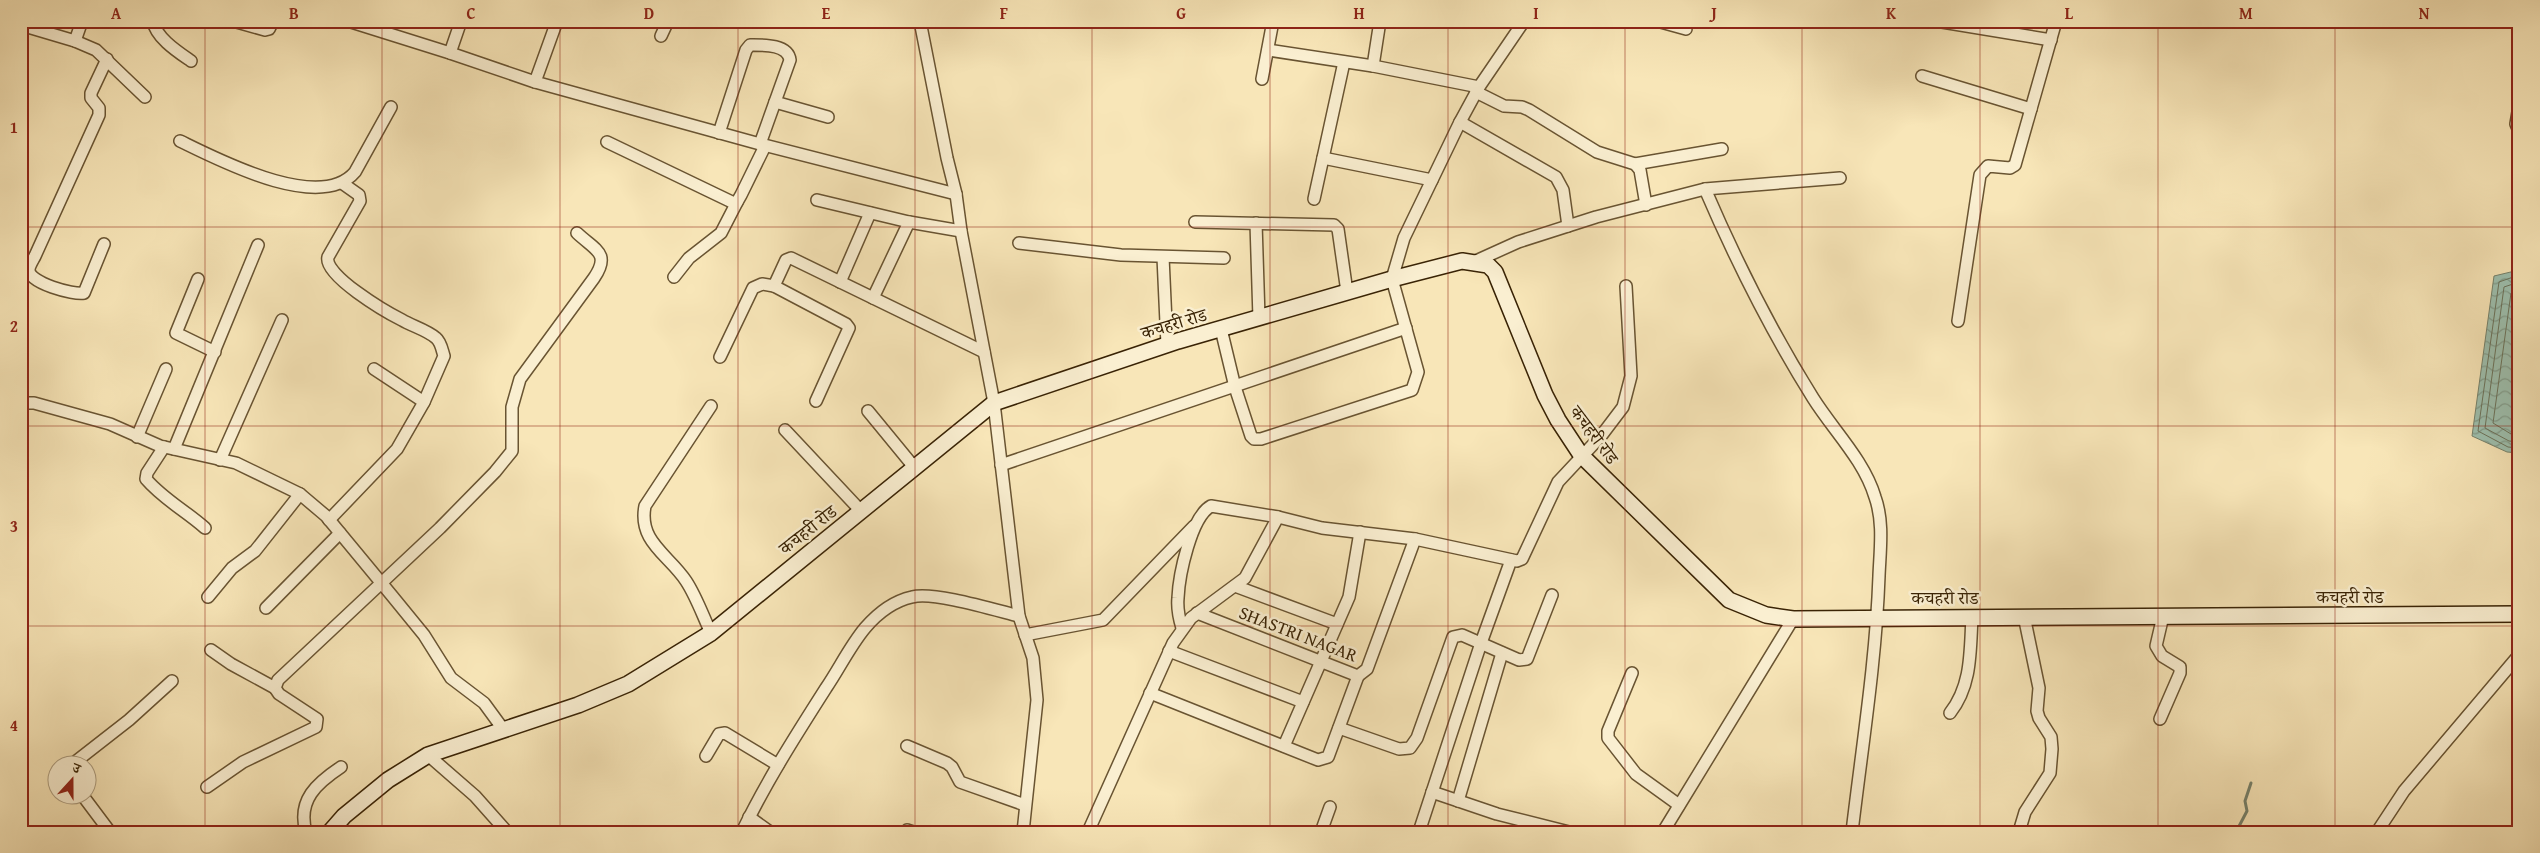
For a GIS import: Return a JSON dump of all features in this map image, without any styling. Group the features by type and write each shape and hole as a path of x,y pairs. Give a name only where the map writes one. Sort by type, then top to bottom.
{"main road":[{"name":"कचहरी रोड","path":"330,832 344,816 388,780 428,755 578,705 628,684 711,633 994,403 1167,345 1462,260 1476,261 1488,265 1495,272 1545,395 1581,455 1729,600 1766,615 1793,618 2519,614"}],"street":[{"path":"75,41 82,21"},
{"path":"152,21 156,30 176,50 191,61"},
{"path":"233,21 265,30 269,29 273,21"},
{"path":"348,21 535,82 762,145 956,194"},
{"path":"450,53 461,21"},
{"path":"535,82 557,21"},
{"path":"661,36 668,21"},
{"path":"920,21 956,194 961,231 994,403 1019,616 1032,658 1037,700 1023,832"},
{"path":"1262,79 1273,21"},
{"path":"1373,66 1380,21"},
{"path":"1221,329 1234,387 1254,440 1412,390 1418,372 1392,279 1404,238 1460,122 1478,90 1524,21"},
{"path":"1657,21 1686,29"},
{"path":"1936,21 2051,40"},
{"path":"1958,321 1980,175 1988,166 2010,168 2014,165 2032,109 2056,21"},
{"path":"21,25 75,41 96,50 108,59 145,97"},
{"path":"674,277 689,258 720,233 737,202 762,145 790,60 790,55 783,48 750,46 746,50 719,133"},
{"path":"1268,50 1373,66 1478,90 1504,106 1522,107 1529,110 1597,152 1635,164 1722,149"},
{"path":"104,244 84,293 66,291 36,281 31,276 29,270 99,115 99,108 91,98 91,93 108,59"},
{"path":"1314,198 1344,62"},
{"path":"1922,76 2032,109"},
{"path":"775,102 828,117"},
{"path":"2519,106 2516,124 2519,131"},
{"path":"180,141 222,162 277,182 328,187 342,183 355,172 391,107"},
{"path":"1460,122 1556,177 1563,190 1568,226"},
{"path":"608,142 737,202"},
{"path":"1323,158 1432,180"},
{"path":"1635,164 1640,170 1646,204"},
{"path":"1476,261 1499,249 1568,226 1705,189 1840,178"},
{"path":"329,520 397,448 424,402 444,356 436,338 400,319 354,289 336,274 327,262 360,201 359,195 342,183"},
{"path":"1705,189 1738,262 1776,337 1813,399 1863,473 1875,496 1880,520 1878,617 1852,832"},
{"path":"817,200 870,214 961,231"},
{"path":"840,282 870,214"},
{"path":"873,298 909,222"},
{"path":"1195,222 1334,225 1338,229 1347,292"},
{"path":"1256,223 1259,318"},
{"path":"275,688 285,671 382,584 495,472 512,451 512,407 520,379 588,286 602,261 601,255 577,234"},
{"path":"1020,243 1121,255 1224,258"},
{"path":"205,528 187,512 160,494 146,479 147,473 169,448 215,352 258,245"},
{"path":"1163,257 1167,345"},
{"path":"774,286 786,260 791,258 984,352"},
{"path":"198,279 176,333 215,352"},
{"path":"720,357 753,288 762,284 774,286 846,324 849,328 816,401"},
{"path":"1182,628 1178,597 1189,542 1204,509 1210,506 1278,517 1312,526 1415,539 1511,560 1522,559 1553,490 1581,455 1614,421 1623,407 1628,392 1631,359 1626,286"},
{"path":"220,460 282,320"},
{"path":"1001,465 1406,328"},
{"path":"137,436 166,369"},
{"path":"374,369 424,402"},
{"path":"21,403 34,404 110,424 169,448 236,463 300,494 329,520 424,635 451,678 484,703 503,729"},
{"path":"710,406 645,506 643,515 649,540 687,582 711,633"},
{"path":"868,411 914,467"},
{"path":"785,430 861,511"},
{"path":"208,597 232,568 255,551 300,494"},
{"path":"1088,832 1169,651 1182,628 1197,613 1245,578 1278,517"},
{"path":"1025,636 1103,620 1121,603 1172,546 1197,523"},
{"path":"1284,746 1352,588 1360,532"},
{"path":"266,608 340,533"},
{"name":"SHASTRI NAGAR","path":"1197,613 1358,676 1367,669 1415,539"},
{"path":"1419,832 1481,644 1511,560"},
{"path":"1235,586 1337,624"},
{"path":"1339,728 1399,749 1410,748 1417,738 1453,637 1462,636 1519,660 1527,659 1530,656 1552,595"},
{"path":"742,832 778,765 865,628 898,601 914,596 932,596 1019,616"},
{"path":"2019,832 2025,812 2050,773 2052,749 2051,737 2039,718 2037,711 2039,688 2024,616"},
{"path":"2160,719 2180,673 2180,667 2162,656 2156,646 2163,616"},
{"path":"1950,713 1962,693 1968,675 1972,617"},
{"path":"1663,832 1793,618"},
{"path":"207,787 243,762 316,727 316,719 279,694 275,688 231,664 211,650"},
{"path":"1169,651 1303,702"},
{"path":"1458,802 1502,653"},
{"path":"2377,832 2404,791 2519,655"},
{"path":"1632,673 1608,731 1608,738 1636,774 1679,805"},
{"path":"1150,693 1318,760 1328,757 1358,676"},
{"path":"83,756 129,720 172,681"},
{"path":"706,756 719,734 725,733 778,765"},
{"path":"907,746 947,763 952,767 960,782 1025,804"},
{"path":"428,755 476,796 507,832"},
{"path":"306,832 306,803 311,791 322,780 341,767"},
{"path":"1432,792 1536,828 1569,832"},
{"path":"91,806 110,832"},
{"path":"1321,832 1330,807"},
{"path":"749,817 770,832"}],"water":[{"path":"2519,270 2519,453 2507,452 2472,436 2494,276"}],"waterway":[{"path":"2236,832 2247,811 2245,801 2251,783"}]}
